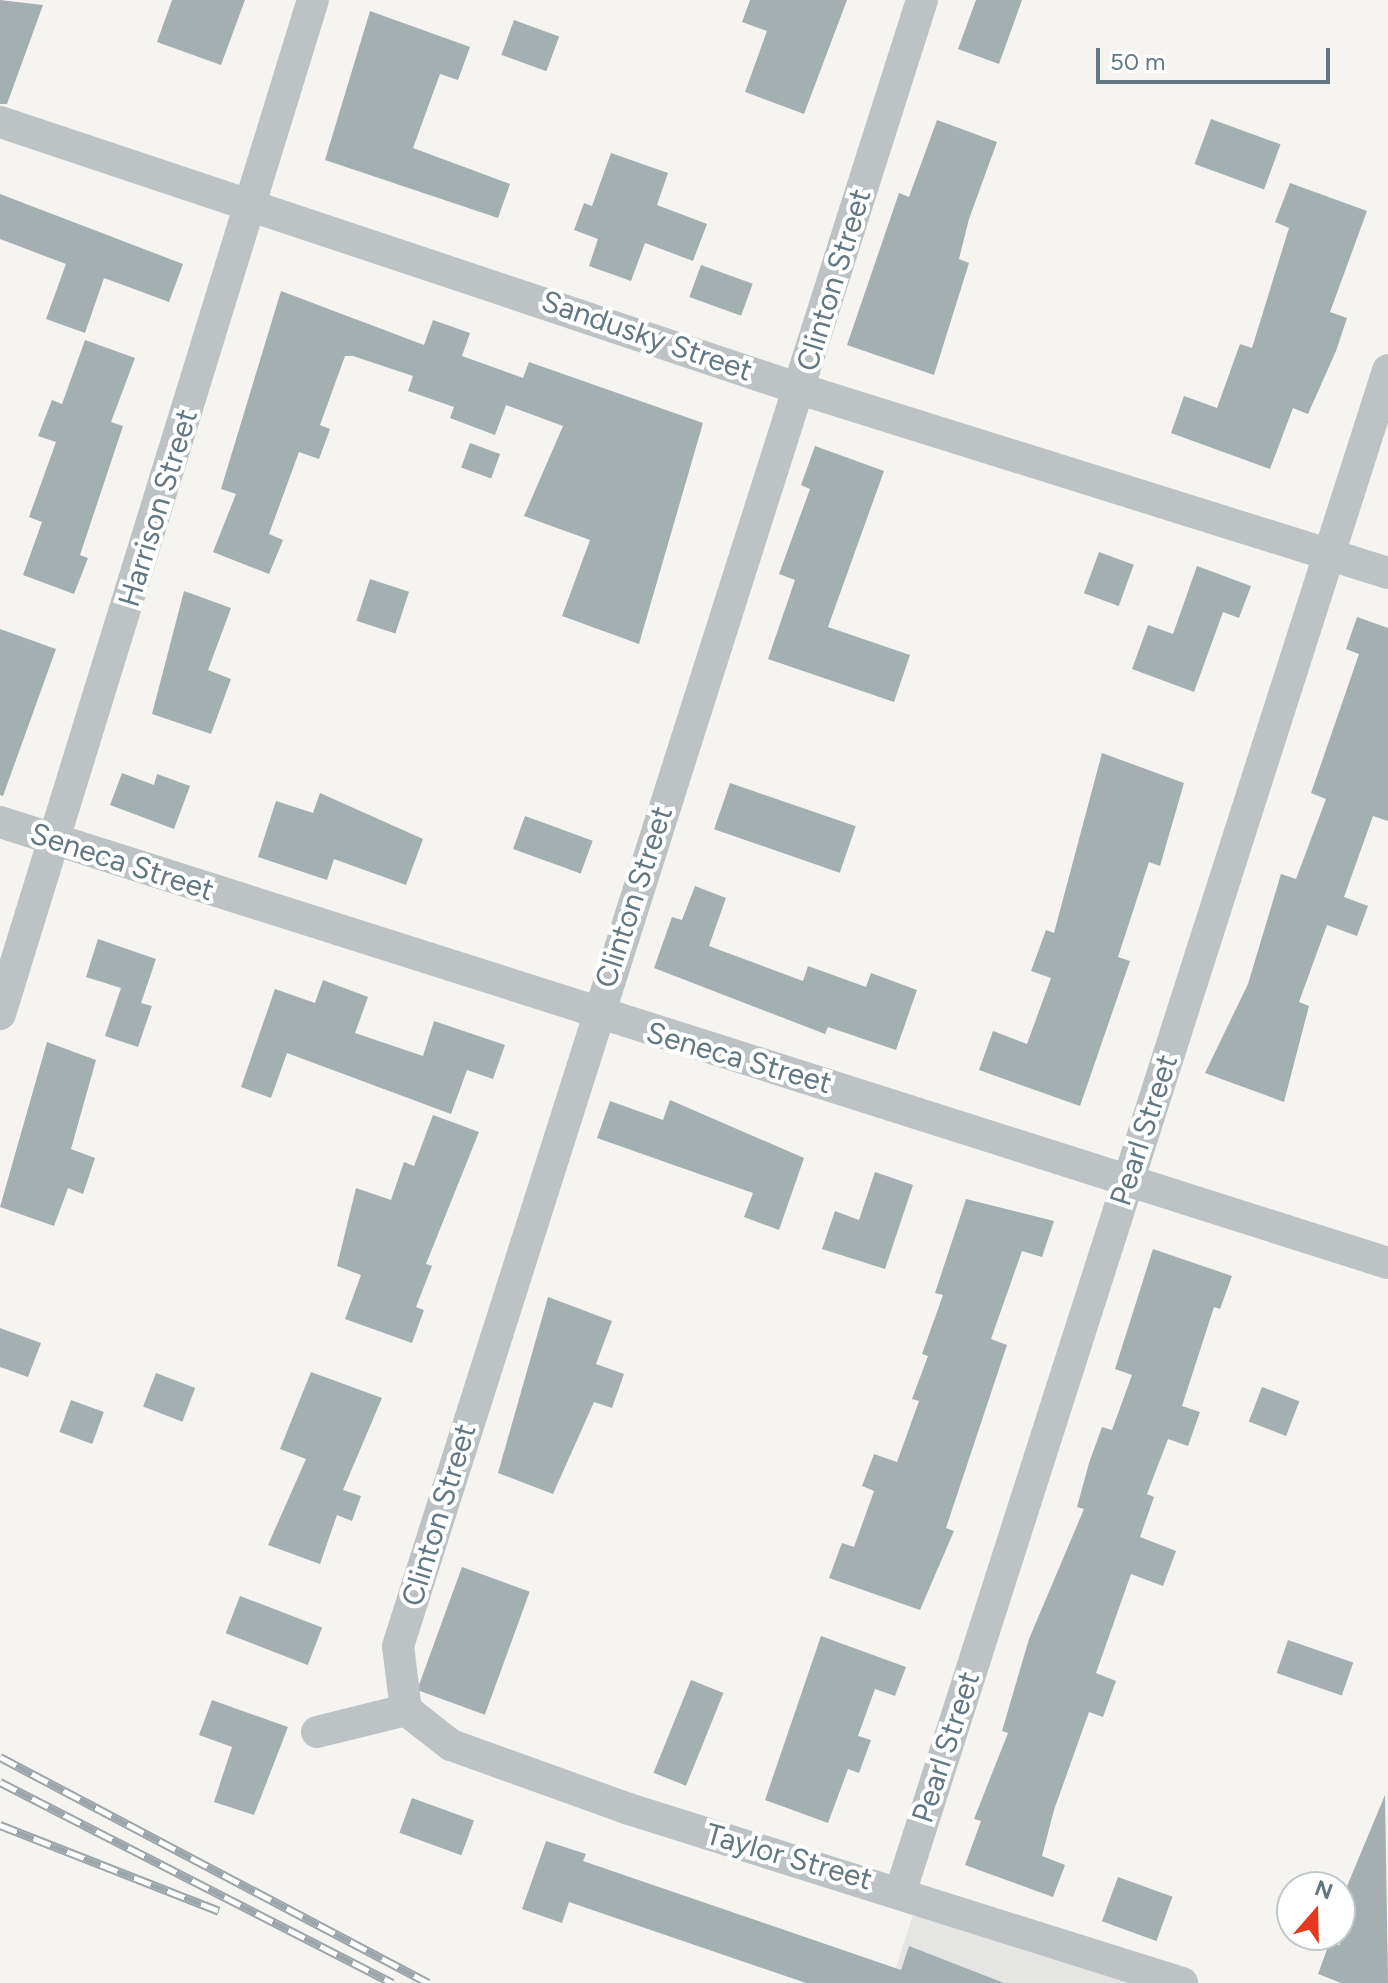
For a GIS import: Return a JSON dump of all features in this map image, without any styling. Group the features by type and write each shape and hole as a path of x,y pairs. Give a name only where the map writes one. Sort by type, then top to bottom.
{"street":[{"name":"Harrison Street","path":"0,1014 58,842 313,0"},
{"name":"Clinton Street","path":"406,1710 398,1646 594,1017 800,389 922,0"},
{"name":"Sandusky Street","path":"0,122 250,200 800,389 1388,573"},
{"name":"Pearl Street","path":"901,1890 1388,370"},
{"name":"Seneca Street","path":"0,822 594,1017 872,1096 1128,1182 1388,1263"},
{"path":"317,1732 406,1710"},
{"name":"Taylor Street","path":"406,1710 451,1745 629,1809 901,1890 1182,1983"}],"shaded area":[{"path":"917,1902 1178,1983 891,1983"}],"building":[{"path":"0,0 43,5 7,104 0,104"},
{"path":"172,0 245,0 221,65 157,42"},
{"path":"750,0 847,0 804,114 745,92 767,31 742,22"},
{"path":"976,0 1022,0 999,64 958,49"},
{"path":"370,11 470,47 458,80 440,74 413,148 510,184 498,218 325,160"},
{"path":"514,20 559,36 546,71 501,55"},
{"path":"1211,119 1281,144 1264,189 1195,164"},
{"path":"937,120 997,142 969,219 959,259 969,263 934,375 847,345 899,193 909,197"},
{"path":"611,153 668,173 657,205 707,224 693,261 645,243 631,281 589,266 598,239 574,230 584,203 592,206"},
{"path":"1290,183 1367,211 1330,312 1347,318 1336,351 1308,414 1293,408 1270,469 1171,433 1184,396 1217,408 1240,344 1252,348 1289,228 1275,222"},
{"path":"0,194 183,264 169,302 104,278 85,333 46,319 66,264 0,239"},
{"path":"701,265 753,284 741,316 689,297"},
{"path":"281,291 424,345 433,320 470,333 462,356 523,378 529,362 703,423 639,644 562,616 590,540 524,516 563,426 506,405 495,435 450,418 454,407 408,391 413,376 353,356 345,356 320,425 330,429 319,459 299,452 269,534 283,540 269,574 213,552 236,494 221,489"},
{"path":"85,340 135,358 111,422 123,426 80,555 88,558 74,594 23,575 42,522 29,517 56,442 38,436 52,400 62,404"},
{"path":"470,443 500,454 491,478 461,467"},
{"path":"815,446 884,471 828,627 910,655 894,702 768,659 795,580 779,574 810,489 801,485"},
{"path":"1099,552 1134,565 1119,606 1084,593"},
{"path":"1197,566 1251,586 1239,618 1223,612 1194,692 1132,669 1148,625 1173,634"},
{"path":"370,579 409,592 395,634 356,621"},
{"path":"184,591 231,608 208,670 231,679 211,734 152,714"},
{"path":"1357,617 1388,628 1388,821 1373,816 1344,897 1368,906 1357,936 1327,925 1299,1002 1309,1006 1284,1102 1205,1073 1248,984 1281,874 1296,879 1326,799 1311,793 1359,654 1346,649"},
{"path":"0,629 56,649 3,796 0,795"},
{"path":"1102,753 1184,783 1160,866 1149,862 1118,957 1130,961 1080,1106 979,1070 993,1031 1027,1044 1051,978 1031,971 1046,930 1054,933"},
{"path":"122,773 154,785 157,774 190,786 174,829 110,805"},
{"path":"730,783 856,826 840,873 714,829"},
{"path":"320,793 423,839 406,885 334,859 327,880 258,857 276,801 313,813"},
{"path":"525,816 593,841 581,874 513,849"},
{"path":"695,886 726,898 709,946 803,981 808,966 866,987 871,973 917,990 896,1050 828,1027 825,1034 654,968 672,917 682,920"},
{"path":"98,939 156,959 141,1003 152,1006 138,1047 105,1036 121,988 86,977"},
{"path":"323,980 368,997 355,1033 423,1056 434,1021 505,1045 493,1079 467,1070 451,1114 287,1053 271,1098 241,1087 275,989 315,1003"},
{"path":"47,1042 96,1060 71,1149 95,1158 83,1194 68,1188 54,1226 0,1207"},
{"path":"670,1100 804,1158 779,1230 744,1217 753,1193 597,1138 610,1101 663,1120"},
{"path":"433,1115 479,1132 426,1264 432,1266 416,1307 424,1310 412,1343 345,1319 361,1275 337,1266 356,1188 391,1200 404,1162 414,1166"},
{"path":"875,1172 913,1185 885,1269 822,1249 835,1211 859,1220"},
{"path":"966,1199 1054,1221 1042,1257 1022,1251 991,1339 1007,1345 946,1528 954,1531 920,1610 829,1578 842,1543 854,1547 874,1491 862,1486 874,1454 897,1462 919,1401 912,1399 928,1356 922,1354 943,1295 935,1293"},
{"path":"1153,1249 1232,1276 1220,1309 1214,1307 1182,1406 1200,1412 1188,1446 1168,1439 1147,1494 1154,1497 1140,1537 1176,1551 1163,1586 1131,1574 1096,1673 1116,1681 1103,1717 1089,1712 1054,1810 1042,1856 1065,1865 1053,1897 965,1865 981,1821 974,1819 1008,1733 1002,1731 1029,1639 1084,1509 1077,1507 1102,1427 1112,1430 1132,1375 1115,1369"},
{"path":"548,1297 612,1321 596,1364 624,1374 612,1408 594,1402 553,1494 498,1473"},
{"path":"0,1328 41,1343 28,1377 0,1367"},
{"path":"311,1372 382,1398 343,1490 361,1496 352,1521 337,1515 320,1564 268,1545 306,1459 280,1449"},
{"path":"156,1373 195,1388 182,1422 143,1407"},
{"path":"1262,1387 1299,1401 1286,1436 1249,1422"},
{"path":"71,1400 104,1412 92,1444 59,1432"},
{"path":"462,1567 530,1592 485,1715 417,1690"},
{"path":"240,1596 322,1628 308,1665 226,1633"},
{"path":"821,1636 906,1667 895,1696 875,1689 858,1736 871,1740 859,1773 848,1769 828,1823 765,1800"},
{"path":"1288,1640 1353,1662 1342,1696 1277,1673"},
{"path":"691,1680 723,1693 686,1786 654,1773"},
{"path":"212,1700 288,1727 254,1815 214,1802 232,1747 199,1735"},
{"path":"1385,1795 1388,1983 1341,1983 1318,1974 1326,1951 1356,1951 1356,1871 1353,1871"},
{"path":"412,1798 474,1821 461,1855 399,1833"},
{"path":"546,1841 586,1854 583,1861 901,1970 909,1946 1004,1983 806,1983 569,1902 562,1923 522,1909"},
{"path":"1118,1877 1173,1897 1156,1941 1102,1921"}],"railway":[{"path":"0,1757 428,1983"},
{"path":"0,1782 392,1983"},
{"path":"0,1825 219,1911"}]}
